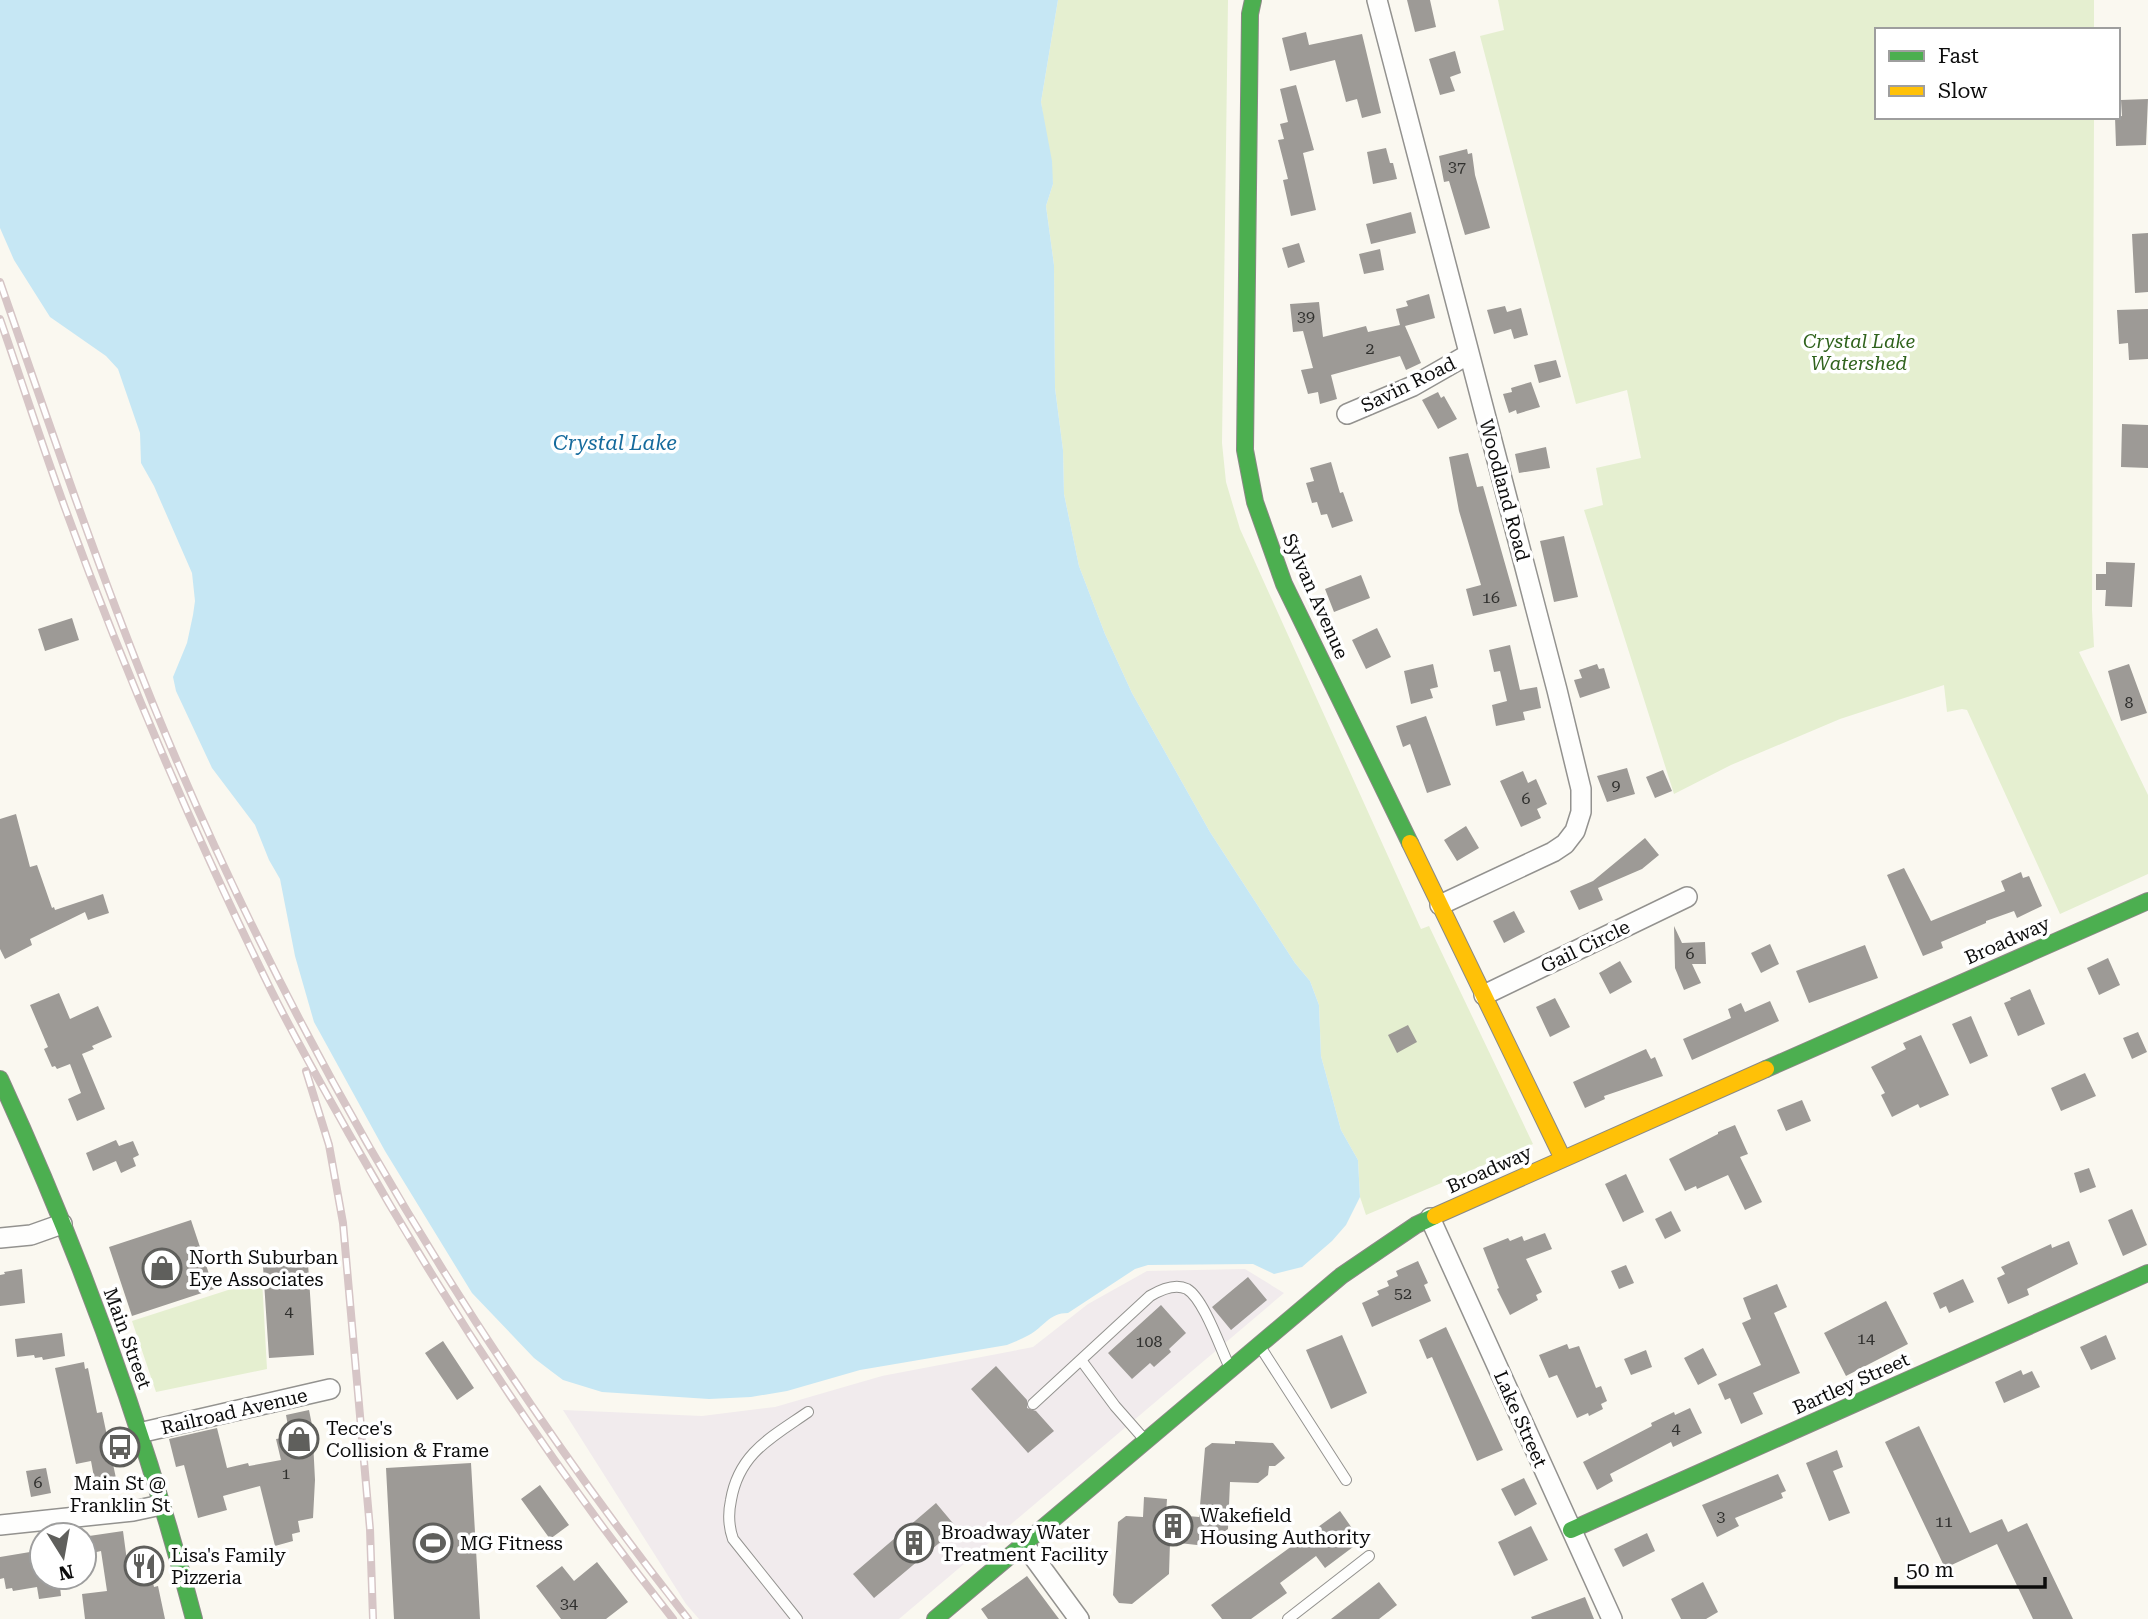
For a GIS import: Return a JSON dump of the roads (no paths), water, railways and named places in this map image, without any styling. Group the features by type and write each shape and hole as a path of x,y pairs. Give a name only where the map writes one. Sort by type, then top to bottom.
{"street":[{"name":"Sylvan Avenue","path":"1253,0 1250,14 1245,383 1245,450 1249,475 1263,526 1284,584 1563,1158"},
{"name":"Woodland Road","path":"1377,0 1581,789 1581,812 1576,831 1565,844 1440,905"},
{"name":"Savin Road","path":"1347,414 1413,386 1469,354"},
{"name":"Gail Circle","path":"1484,995 1687,897"},
{"name":"Broadway","path":"935,1619 1368,1256 1430,1218 2148,901"},
{"name":"Main Street","path":"0,1079 62,1224 103,1330 139,1433 194,1619"},
{"name":"Lake Street","path":"1430,1218 1612,1619"},
{"path":"0,1238 31,1235 62,1224"},
{"name":"Bartley Street","path":"1571,1530 2148,1273"},
{"name":"Railroad Avenue","path":"139,1433 330,1389"},
{"path":"0,1525 134,1511 161,1505"},
{"path":"1024,1545 1079,1619"}],"lane":[{"path":"1032,1404 1150,1296 1161,1290 1183,1287 1190,1291 1230,1369"},
{"path":"1259,1345 1346,1480"},
{"path":"1081,1360 1115,1406 1146,1441"},
{"path":"797,1619 733,1539 729,1512 737,1478 749,1457 763,1443 808,1412"},
{"path":"1288,1619 1369,1556"}],"water":[{"name":"Crystal Lake","path":"0,0 1058,0 1041,102 1052,161 1053,184 1046,206 1054,265 1055,388 1063,450 1064,494 1079,566 1105,634 1132,693 1210,832 1295,963 1310,981 1319,1005 1321,1056 1341,1130 1358,1160 1360,1197 1346,1225 1332,1241 1302,1267 1274,1274 1253,1264 1148,1265 1135,1269 1068,1313 1056,1315 1034,1332 1007,1345 860,1370 787,1391 751,1397 709,1399 602,1392 563,1380 534,1358 472,1293 385,1151 314,1022 295,956 280,879 255,825 212,768 176,691 173,677 187,643 195,601 192,573 154,486 141,463 140,433 118,369 106,356 50,317 14,260 0,228"}],"railway":[{"path":"0,282 132,652 205,826 262,946 323,1064 458,1293 531,1404 688,1619"},
{"path":"0,319 65,508 135,689 213,867 287,1022 385,1197 462,1322 585,1503 673,1619"},
{"path":"306,1071 329,1145 343,1223 370,1529 373,1619"}],"place":[{"name":"North Suburban Eye Associates","path":"162,1268"},
{"name":"Tecce's Collision & Frame","path":"299,1439"},
{"name":"Main St @ Franklin St","path":"120,1447"},
{"name":"Wakefield Housing Authority","path":"1173,1526"},
{"name":"MG Fitness","path":"433,1543"},
{"name":"Broadway Water Treatment Facility","path":"914,1543"},
{"name":"Lisa's Family Pizzeria","path":"144,1566"}],"park label":[{"name":"Crystal Lake Watershed","path":"1859,352"}]}
